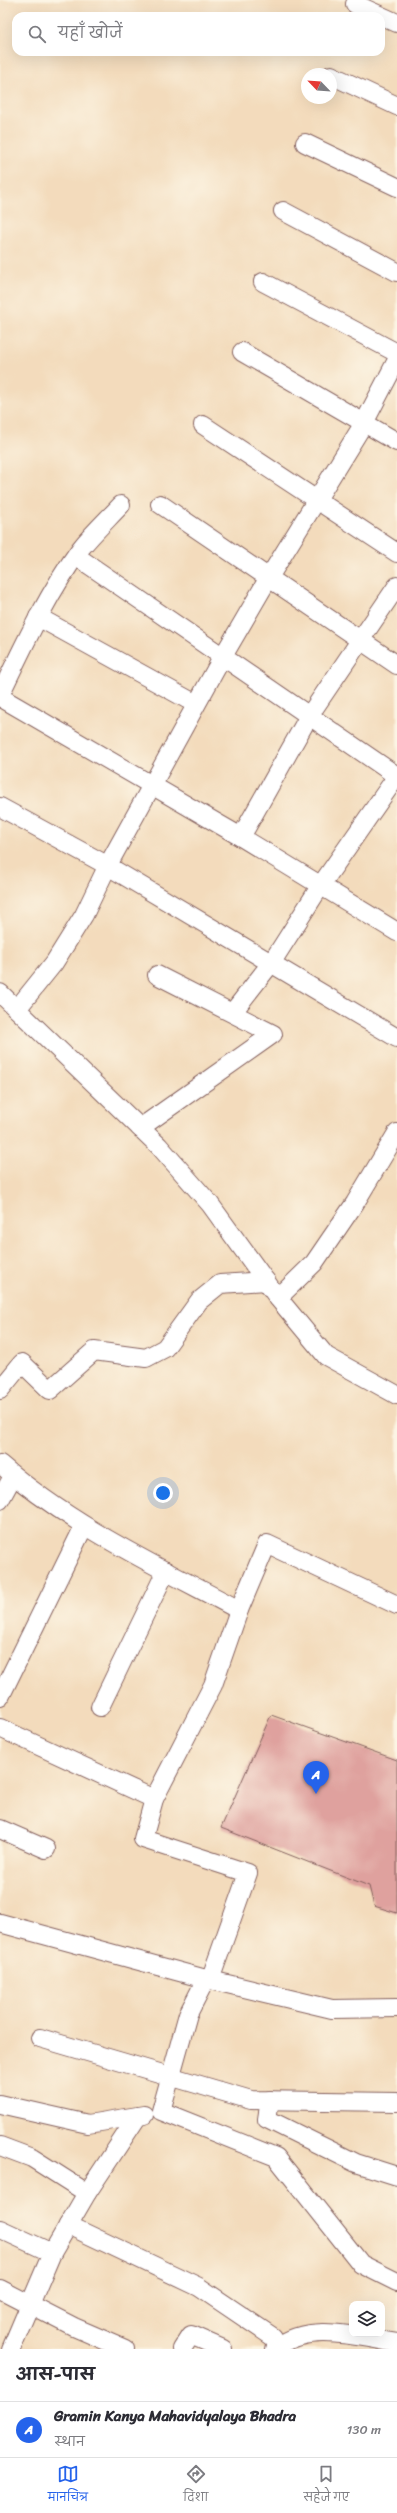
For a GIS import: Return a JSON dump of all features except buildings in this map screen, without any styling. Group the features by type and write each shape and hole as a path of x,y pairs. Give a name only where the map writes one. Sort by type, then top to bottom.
{"street":[{"path":"355,4 373,12"},
{"path":"385,18 397,23"},
{"path":"337,78 397,106"},
{"path":"305,143 397,187"},
{"path":"284,211 397,272"},
{"path":"263,282 397,353"},
{"path":"242,352 397,442"},
{"path":"17,1009 54,963 84,915 108,865 196,704 268,579 364,423 397,360"},
{"path":"203,425 397,553"},
{"path":"160,504 268,579 397,664"},
{"path":"121,505 76,556 38,617 0,696 242,838 397,932"},
{"path":"76,556 222,658 397,776 321,885 272,962 233,1012"},
{"path":"242,838 309,716 397,586"},
{"path":"38,617 196,704"},
{"path":"0,807 108,865 397,1038"},
{"path":"140,1128 274,1034 157,975"},
{"path":"1,996 17,1009 140,1128 210,1204 278,1298 326,1356 397,1395"},
{"path":"278,1298 314,1263 356,1203 394,1144"},
{"path":"0,1390 22,1363 50,1390 94,1350 146,1358 165,1348 199,1302 220,1284 266,1281"},
{"path":"0,1500 7,1470 31,1491 84,1526 240,1610"},
{"path":"0,1697 84,1526"},
{"path":"161,2112 188,2014 208,1979 248,1874 143,1839 154,1799 213,1685 240,1610 267,1544 397,1605"},
{"path":"100,1707 166,1571"},
{"path":"0,1728 154,1799"},
{"path":"0,1829 46,1849"},
{"path":"0,1923 208,1979 332,2009 397,2008"},
{"path":"40,2038 251,2100 397,2102"},
{"path":"270,2100 267,2119 356,2163 397,2176"},
{"path":"0,2104 88,2124 161,2112 276,2157 360,2264 397,2282"},
{"path":"11,2349 52,2253 87,2193 138,2116"},
{"path":"0,2146 32,2158 87,2193"},
{"path":"68,2226 198,2287 273,2337 276,2348 287,2339 320,2332 397,2343"},
{"path":"0,2229 52,2253"},
{"path":"0,2289 30,2305 125,2349"},
{"path":"182,2349 191,2335 223,2349"}],"place":[{"name":"Gramin Kanya Mahavidyalaya Bhadra","path":"316,1794"}]}
